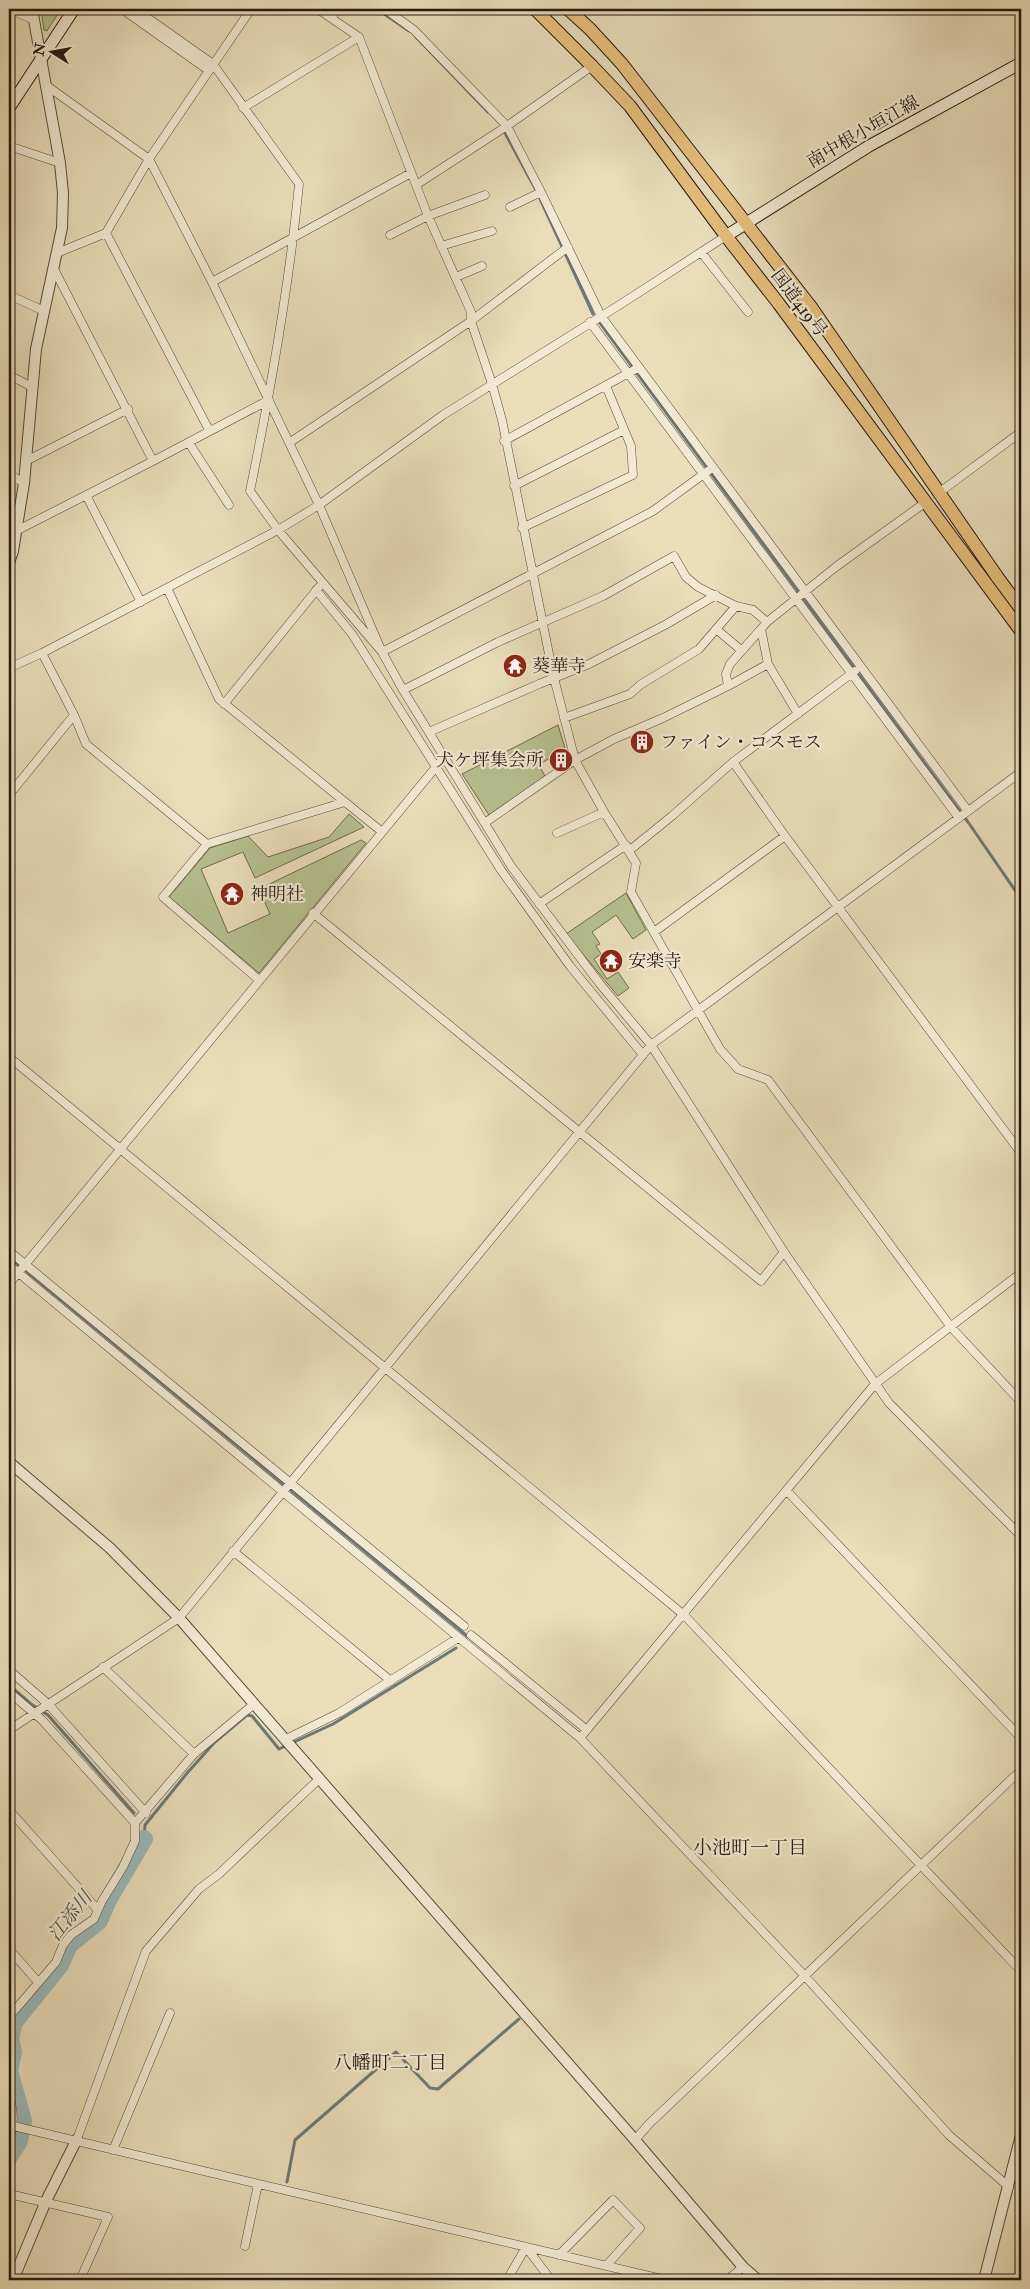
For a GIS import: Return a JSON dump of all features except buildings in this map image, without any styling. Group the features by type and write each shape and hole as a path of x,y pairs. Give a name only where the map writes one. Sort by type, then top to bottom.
{"highway":[{"name":"国道419号","path":"534,9 630,106 1021,631"},
{"name":"国道419号","path":"568,9 590,29 622,64 811,307 1021,609"}],"main road":[{"path":"9,108 74,9"},
{"name":"南中根小垣江線","path":"726,236 869,146 1021,63"}],"street":[{"path":"9,9 34,20"},
{"path":"9,563 24,483 36,348 62,228 63,200 60,163 32,9"},
{"path":"122,9 210,67"},
{"path":"135,9 210,67 244,108 299,184 294,236 269,400 250,492 278,530 382,652"},
{"path":"57,253 106,232 148,159 251,9"},
{"path":"318,9 359,37 428,216 471,312 471,321 492,384 554,679 564,718 576,760 604,812 636,863 631,892 720,1049 738,1069 768,1080 951,1327 1021,1402"},
{"path":"331,18 337,9"},
{"path":"384,9 414,30 506,126 601,316 634,370 704,474 800,596 860,667 968,811"},
{"path":"244,108 359,37"},
{"path":"416,185 506,126 592,66"},
{"path":"47,86 148,159 212,282 319,505 382,652 403,690 512,866 600,984 651,1045 784,1252 889,1403 1021,1536"},
{"path":"9,146 60,163"},
{"path":"212,282 411,173"},
{"path":"510,207 541,193"},
{"path":"390,235 428,216 485,195"},
{"path":"441,246 492,231"},
{"path":"106,232 209,430"},
{"path":"9,668 42,653 278,530 319,505 443,415 726,236"},
{"path":"289,443 471,321 568,247"},
{"path":"701,252 748,312"},
{"path":"456,277 482,266"},
{"path":"54,269 154,460"},
{"path":"9,295 44,311"},
{"path":"590,322 634,370 712,468 851,673 959,817"},
{"path":"504,441 634,370"},
{"path":"9,376 32,387"},
{"path":"522,528 633,475 631,446 606,386"},
{"path":"16,531 269,400"},
{"path":"26,461 128,409"},
{"path":"514,486 624,430"},
{"path":"940,492 1021,432"},
{"path":"189,443 229,505"},
{"path":"382,652 653,511 712,468"},
{"path":"9,474 24,483"},
{"path":"86,495 141,602"},
{"path":"728,686 726,674 730,664 767,622 837,566 926,502"},
{"path":"403,690 543,621 603,596 674,556 686,577 698,587 736,606 752,610 767,622"},
{"path":"224,704 322,583"},
{"path":"167,588 219,699 382,831"},
{"path":"316,590 352,634 435,767 530,911 570,966 643,1055"},
{"path":"429,732 620,649 716,595"},
{"path":"564,718 630,694 640,685 699,649 736,606"},
{"path":"761,628 768,664 798,714"},
{"path":"716,629 742,650"},
{"path":"42,653 74,715 86,744 207,844"},
{"path":"486,822 576,760 614,739 663,718 728,686 768,664"},
{"path":"539,904 628,848 672,816 732,762 860,667"},
{"path":"9,795 74,715"},
{"path":"9,1284 313,913 445,756"},
{"path":"732,762 1021,1153"},
{"path":"9,1730 179,1618 651,1045 1021,772"},
{"path":"259,980 163,897 207,844 346,802"},
{"path":"557,833 604,812"},
{"path":"654,932 785,836"},
{"path":"313,913 761,1281 784,1252"},
{"path":"9,1057 684,1614 1021,1971"},
{"path":"9,1252 457,1636 580,1738 804,1974 949,2136 1009,2187"},
{"path":"9,1265 285,1487 464,1627 457,1636 391,1681 339,1713 286,1739"},
{"path":"580,1738 875,1384 1021,1274"},
{"path":"9,1462 110,1548 179,1618 635,2140 742,2267 758,2280"},
{"path":"787,1491 1021,1738"},
{"path":"233,1552 391,1681"},
{"path":"471,1635 587,1730"},
{"path":"103,1667 194,1754"},
{"path":"9,1670 47,1705 146,1813"},
{"path":"9,1692 42,1720 135,1823 135,1841 94,1919 71,1936 63,1945 56,1962 9,2017"},
{"path":"135,1823 146,1813 194,1754 254,1704"},
{"path":"635,2140 649,2124 804,1974 1021,1770"},
{"path":"13,2280 13,2267 77,2139 146,1951 199,1889 219,1874 320,1778"},
{"path":"9,1810 98,1910"},
{"path":"9,1949 38,1982"},
{"path":"112,2150 170,2013"},
{"path":"9,2094 14,2112 9,2139"},
{"path":"12,2125 666,2280"},
{"path":"984,2280 1021,2135"},
{"path":"245,2246 258,2184"},
{"path":"9,2194 108,2217 80,2280"},
{"path":"559,2256 613,2200 640,2228 606,2266"},
{"path":"506,2280 526,2247"},
{"path":"526,2247 551,2280"},
{"path":"727,2280 742,2267"}],"green space":[{"path":"41,9 61,9 47,31 44,30"},
{"path":"558,725 565,748 539,765 545,776 489,815 462,774"},
{"path":"349,814 364,827 255,878 243,852 201,869 228,933 270,914 259,889 361,840 366,843 259,973 169,897 210,848 248,836 268,857 329,837"},
{"path":"626,893 646,930 633,939 616,915 592,932 600,944 596,946 601,954 594,959 607,979 618,972 629,988 618,996 566,934"}],"waterway":[{"path":"377,9 409,31"},
{"path":"416,37 488,112"},
{"path":"505,133 536,190 593,314"},
{"path":"600,323 968,822 1021,899"},
{"path":"9,1257 467,1636"},
{"path":"144,1839 145,1825 188,1772 215,1742 247,1715 252,1716 279,1749 333,1724 456,1648"},
{"path":"9,1685 31,1704 48,1715 134,1813"},
{"name":"江添川","path":"9,2157 19,2141 23,2121 9,2071 13,2052 10,2038 14,2022 60,1965 69,1945 99,1921 108,1900 144,1839"},
{"path":"287,2182 295,2140 396,2052 430,2088 438,2089 519,2019"}],"place":[{"name":"葵華寺","path":"515,666"},
{"name":"ファイン・コスモス","path":"642,742"},
{"name":"犬ケ坪集会所","path":"561,760"},
{"name":"神明社","path":"232,894"},
{"name":"安楽寺","path":"611,961"}],"district":[{"name":"小池町一丁目","path":"750,1848"},
{"name":"八幡町二丁目","path":"390,2063"}]}
